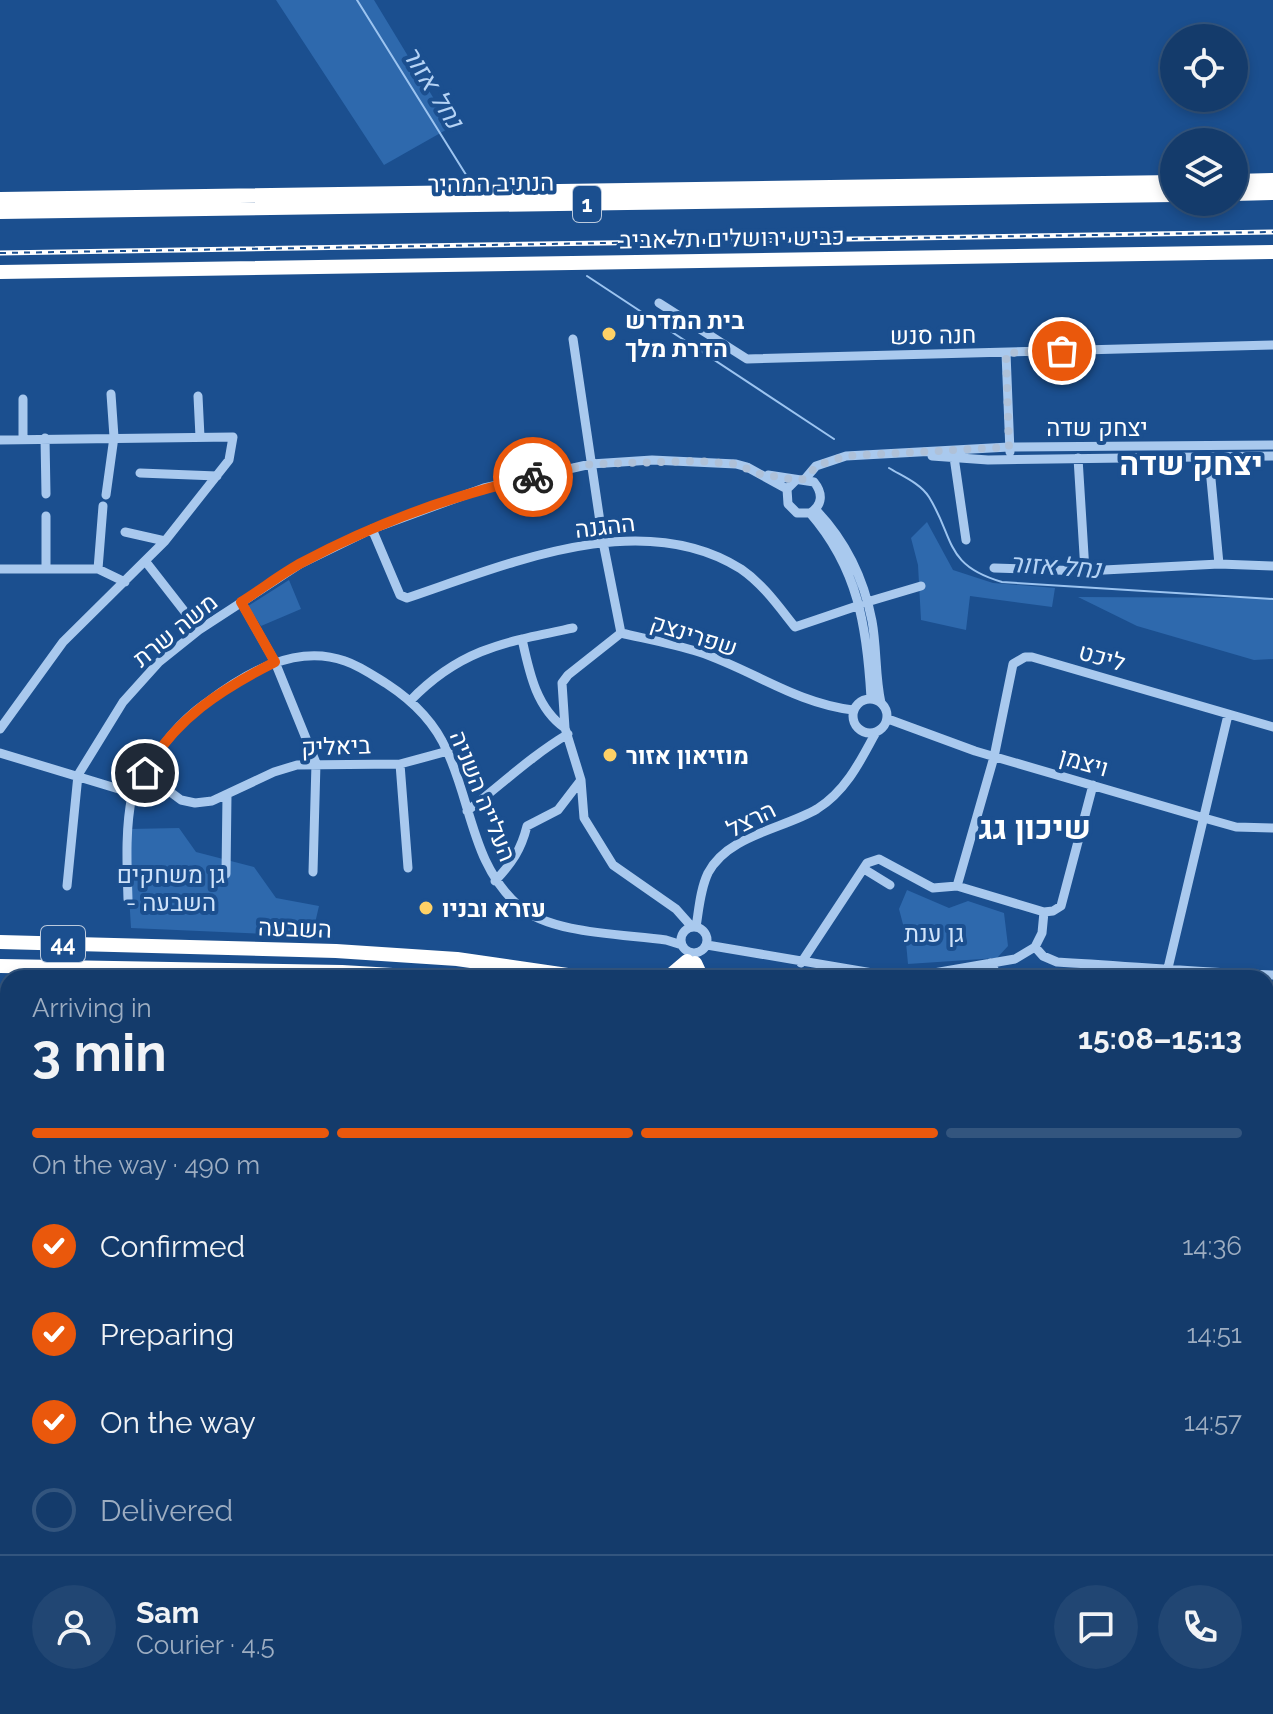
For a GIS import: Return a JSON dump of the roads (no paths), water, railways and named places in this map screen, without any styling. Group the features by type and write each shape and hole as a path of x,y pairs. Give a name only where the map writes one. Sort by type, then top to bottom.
{"highway":[{"path":"1248,181 1273,180"},
{"name":"כביש ירושלים תל אביב","path":"0,199 1160,182"},
{"path":"1248,194 1273,193"},
{"name":"הנתיב המהיר","path":"0,212 1160,195"},
{"name":"כביש ירושלים תל אביב","path":"0,272 1273,252"},
{"name":"השבעה","path":"0,942 336,951 457,959 533,970"},
{"name":"השבעה","path":"0,966 228,970"}],"street":[{"name":"חנה סנש","path":"659,303 747,359 1273,345"},
{"name":"שפרינצק","path":"573,339 603,542 621,633 699,652 825,707 853,710"},
{"path":"1006,353 1010,460"},
{"path":"106,495 114,437 111,394"},
{"path":"198,396 200,437"},
{"path":"23,399 23,439"},
{"path":"0,440 233,437 229,460 217,476 146,562 63,642 0,729"},
{"path":"45,438 46,494"},
{"name":"יצחק שדה","path":"954,454 1009,447 1273,445"},
{"path":"954,454 966,540"},
{"name":"יצחק שדה","path":"805,480 823,463 846,456 954,454 1010,460 1273,456"},
{"path":"1078,458 1085,571"},
{"path":"1209,458 1219,564"},
{"name":"משה שרת","path":"67,886 78,775 123,702 159,662 199,630 300,564 372,529 484,488 591,464 704,461 736,464 787,489"},
{"path":"140,473 217,476"},
{"name":"משה שרת","path":"760,474 805,480"},
{"path":"805,480 821,498 812,511 803,514 792,509 786,498 787,489 805,480"},
{"path":"98,569 103,506"},
{"path":"812,511 849,571 872,623 881,703 888,719 871,732 856,726 853,710 860,701 871,698 881,703"},
{"path":"46,516 46,569"},
{"name":"ההגנה","path":"372,529 400,595 407,598 506,565 603,542 664,542 722,559 759,584 795,627 921,586"},
{"path":"125,532 165,541"},
{"path":"146,562 199,630"},
{"path":"994,568 1085,571 1219,564 1273,566"},
{"path":"0,569 98,569 125,582"},
{"path":"241,602 275,662 316,763 313,872"},
{"path":"863,603 871,698"},
{"path":"410,701 450,666 469,656 522,639 573,628"},
{"path":"621,633 562,683 566,731 581,780 584,818 613,865 676,909 691,929 706,933 707,945"},
{"path":"522,639 530,676 554,721 566,731"},
{"name":"העלייה השניה","path":"132,793 163,743 183,720 237,681 275,662 322,656 344,660 390,686 432,723 448,751 476,841 495,881 521,908 548,924 666,940 690,959"},
{"name":"ליכט","path":"957,886 994,757 1013,664 1025,657 1273,727"},
{"path":"1168,968 1228,715"},
{"name":"ויצמן","path":"888,719 994,757 1204,818 1236,827 1273,828"},
{"path":"467,811 566,731"},
{"name":"הרצל","path":"690,959 691,929 700,896 708,873 717,860 736,845 819,808 841,789 856,770 871,732"},
{"path":"0,750 132,793 128,899"},
{"name":"ביאליק","path":"145,773 181,800 195,803 212,801 274,772 316,763 400,764 448,751"},
{"path":"400,764 408,868"},
{"path":"495,881 514,861 527,826 558,810 581,780"},
{"path":"801,963 867,863 879,859 933,888 957,886 1044,912 1053,911 1061,906 1093,785"},
{"path":"226,874 227,795"},
{"path":"864,869 890,885"},
{"path":"959,970 1015,959 1035,947 1042,933 1044,912"},
{"name":"העלייה השניה","path":"666,940 691,929"},
{"path":"707,945 849,970"},
{"path":"690,959 707,945"},
{"path":"1035,947 1043,956 1057,962 1181,970"},
{"path":"990,963 994,970"}],"waterway":[{"name":"נחל אזור","path":"357,0 473,186"},
{"name":"נחל אזור","path":"587,276 834,439"},
{"name":"נחל אזור","path":"889,468 910,480 929,497 960,559 983,575 1002,582 1273,599"}],"railway":[{"path":"0,253 1273,232"}],"place":[{"name":"בית המדרש הדרת מלך","path":"609,334"},
{"name":"מוזיאון אזור","path":"610,755"},
{"name":"עזרא ובניו","path":"426,908"}],"district":[{"name":"יצחק שדה","path":"1191,463"},
{"name":"שיכון גג","path":"1035,827"}],"park label":[{"name":"גן משחקים - השבעה","path":"171,888"},
{"name":"גן ענת","path":"934,933"}]}
